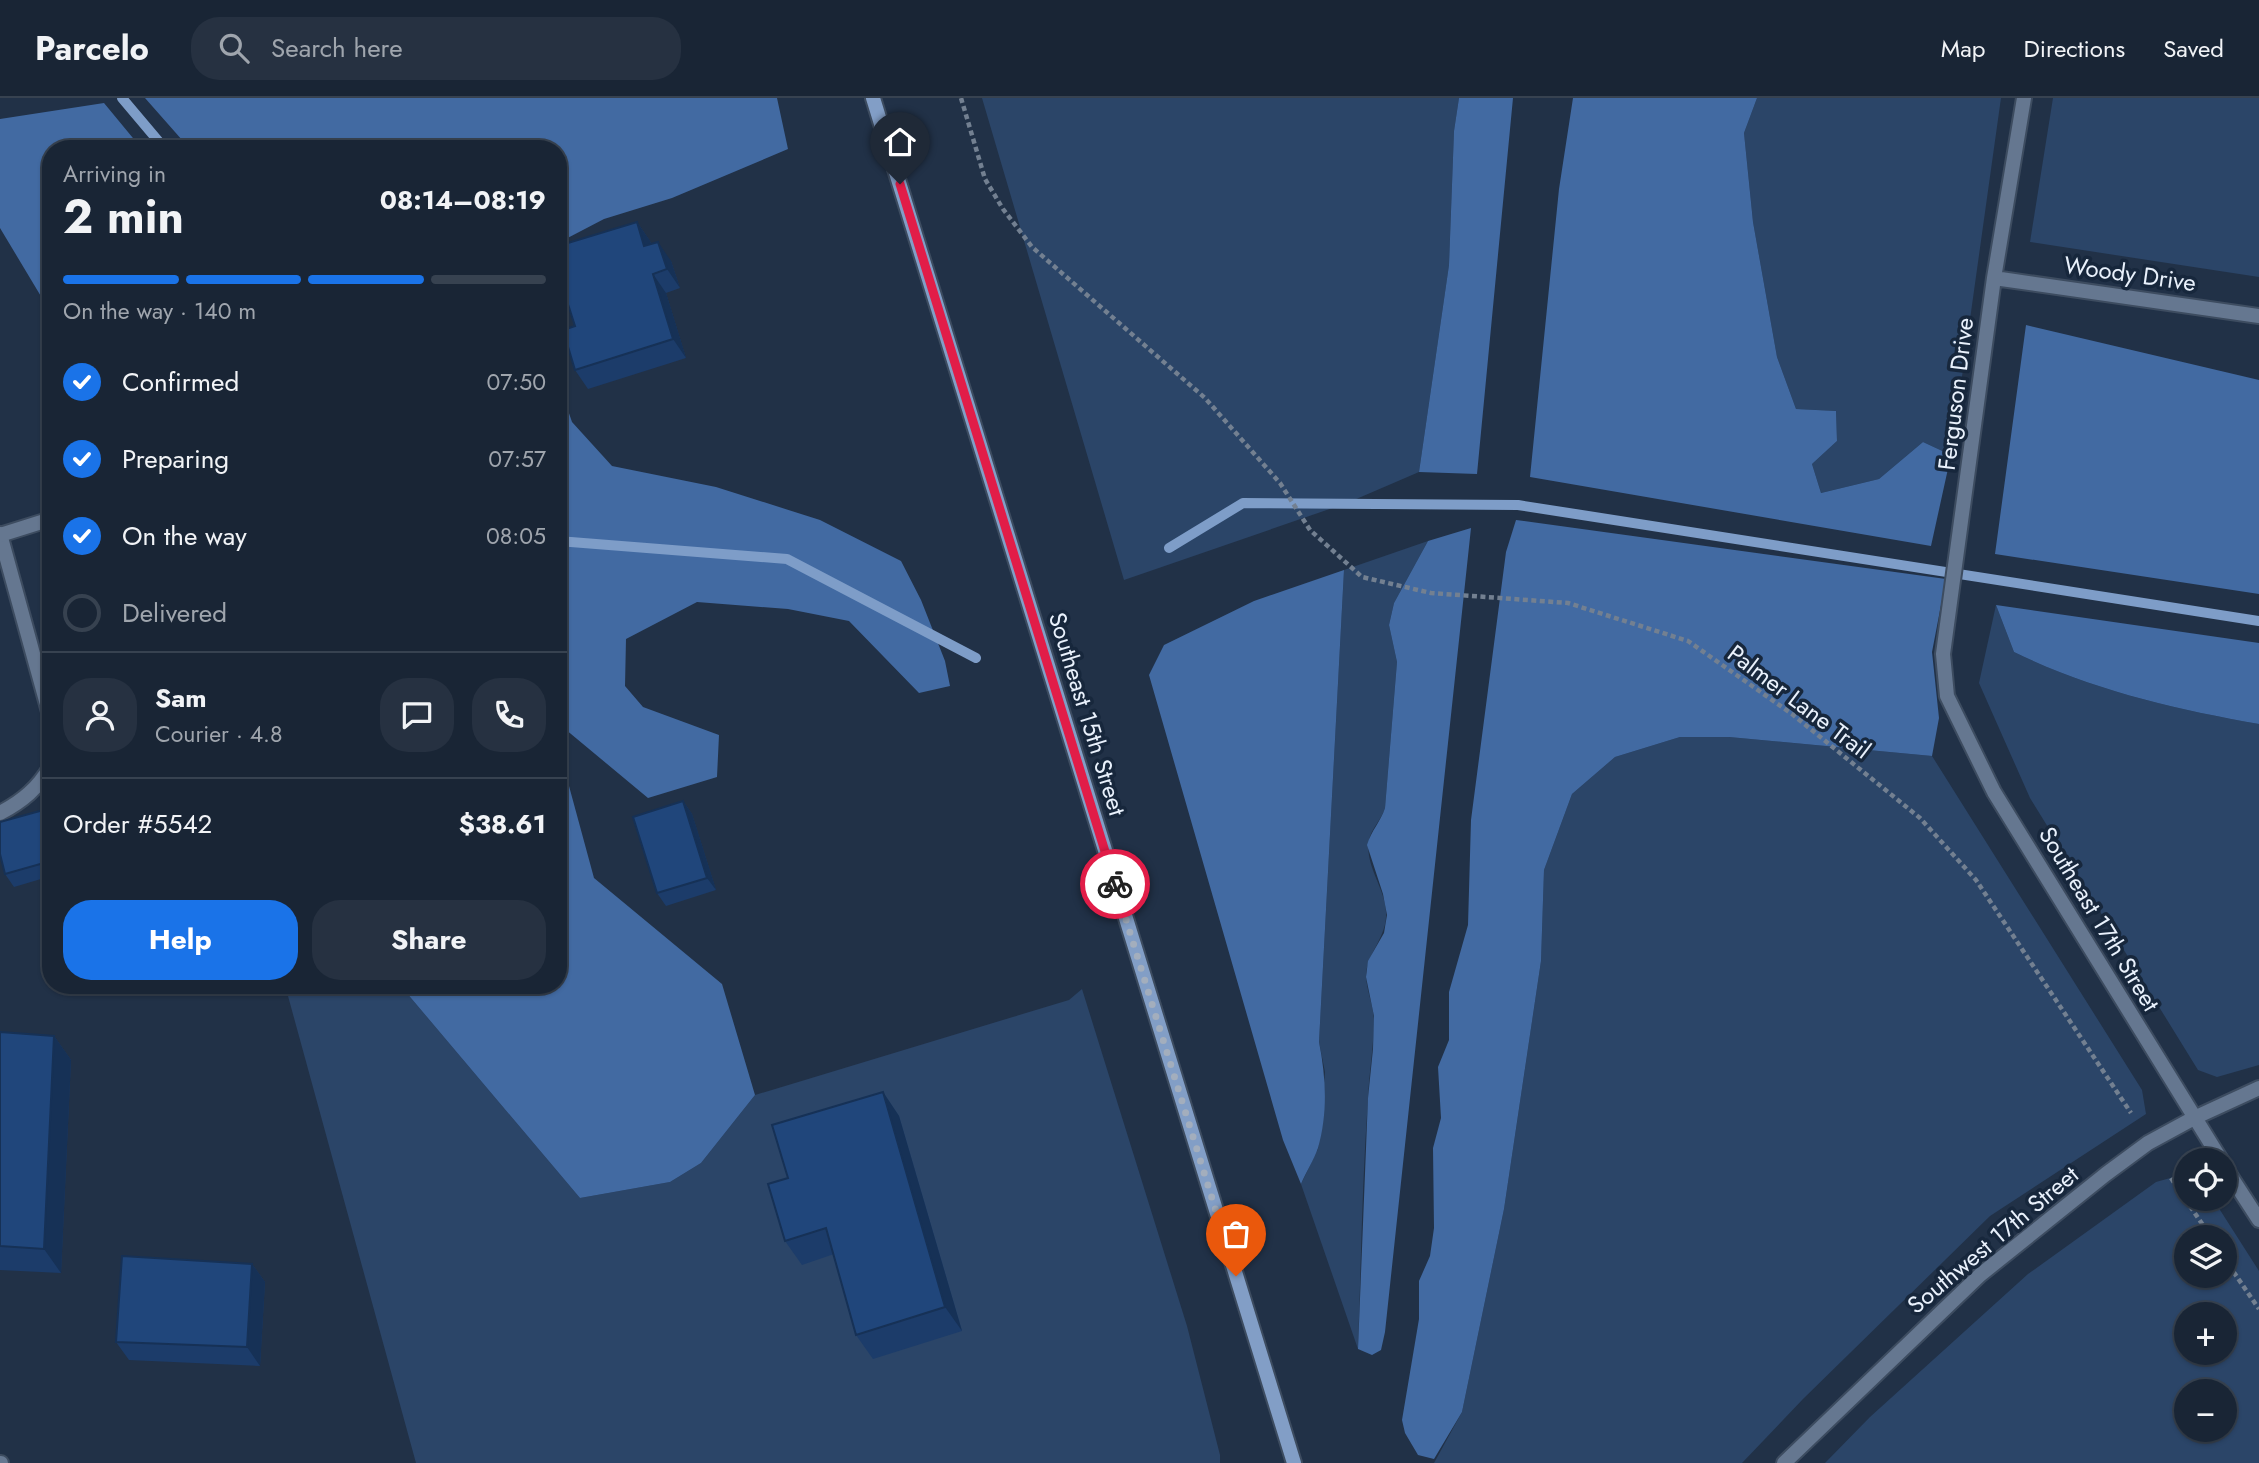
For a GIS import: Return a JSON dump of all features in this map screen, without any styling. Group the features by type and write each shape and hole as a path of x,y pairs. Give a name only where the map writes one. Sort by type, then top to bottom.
{"main road":[{"name":"Southeast 15th Street","path":"873,98 1294,1463"}],"street":[{"name":"Ferguson Drive","path":"1947,696 1943,654 1994,278 2024,98"},
{"name":"Woody Drive","path":"1994,278 2259,316"},
{"path":"42,522 0,535 42,687"},
{"name":"Southeast 17th Street","path":"1947,696 1994,792 2213,1148"},
{"path":"0,813 30,794 42,780"},
{"name":"Southwest 17th Street","path":"1784,1463 1980,1275 2148,1143 2259,1088"},
{"path":"2237,1186 2259,1220"}],"path":[{"name":"Palmer Lane Trail","path":"961,98 985,179 1003,209 1032,247 1205,398 1280,483 1310,530 1362,577 1431,593 1568,603 1688,641 1792,715 1920,818 1976,880 2131,1113"},
{"path":"2171,1178 2203,1225"},
{"path":"2237,1277 2259,1309"}],"shaded area":[{"path":"145,98 777,98 788,149 672,198 604,219 567,238 567,140 182,140"},
{"path":"982,98 1459,98 1454,131 1449,265 1419,472 1347,503 1124,580"},
{"path":"1459,98 1513,98 1477,474 1419,472 1449,265 1454,131"},
{"path":"1573,98 1757,98 1744,133 1753,222 1777,357 1796,409 1836,411 1837,441 1812,464 1821,493 1879,479 1923,442 1951,455 1931,546 1530,477 1559,189"},
{"path":"1757,98 2001,98 1951,455 1923,442 1879,479 1821,493 1812,464 1837,441 1836,411 1796,409 1777,357 1753,222 1744,133"},
{"path":"2053,98 2259,98 2259,277 2030,242"},
{"path":"104,103 135,140 42,140 42,298 0,228 0,119"},
{"path":"2026,325 2259,380 2259,594 1995,554"},
{"path":"567,407 572,422 612,466 716,487 820,520 901,561 921,600 945,661 950,686 919,693 849,621 788,609 697,602 626,639 625,686 643,707 719,735 717,777 648,798 567,731"},
{"path":"1516,520 1946,579 1932,652 1939,718 1932,756 1729,737 1680,737 1615,757 1572,794 1544,870 1541,961 1504,1209 1462,1412 1434,1459 1418,1455 1405,1433 1402,1420 1419,1319 1419,1281 1430,1256 1434,1228 1433,1148 1441,1118 1438,1067 1449,1040 1449,992 1468,925 1471,820 1506,552"},
{"path":"1471,528 1385,1332 1381,1350 1372,1355 1358,1349 1374,1016 1366,977 1368,961 1384,933 1387,915 1367,845 1385,808 1397,662 1389,625 1394,603 1428,541"},
{"path":"1428,541 1394,603 1389,625 1397,662 1385,808 1372,832 1368,850 1386,907 1386,917 1369,961 1366,977 1374,1029 1364,1161 1358,1349 1301,1184 1318,1149 1325,1072 1319,1042 1344,570"},
{"path":"1344,570 1319,1042 1325,1108 1318,1148 1301,1184 1283,1140 1149,675 1164,645 1254,601"},
{"path":"1996,605 2014,652 2073,677 2134,697 2259,724 2259,1065 2217,1077 2198,1070 2030,798 1979,683"},
{"path":"1996,605 2259,643 2259,724 2134,697 2073,677 2014,652"},
{"path":"1680,737 1729,737 1932,756 2142,1090 2146,1114 1990,1216 1803,1399 1742,1463 1434,1463 1462,1412 1504,1209 1541,961 1544,870 1572,794 1615,757"},
{"path":"567,783 594,878 722,984 755,1095 701,1163 670,1182 580,1198 408,994 567,994"},
{"path":"1082,989 1187,1326 1220,1463 416,1463 287,994 408,994 580,1198 670,1182 701,1163 755,1095 1069,1000"},
{"path":"2174,1177 2174,1211 2221,1211 2230,1225 2174,1225 2174,1288 2237,1288 2237,1237 2259,1271 2259,1463 1825,1463 1870,1417 2028,1274 2156,1182"}],"building":[{"path":"637,222 644,246 658,242 667,269 653,274 673,339 575,370 567,343 567,329 575,326 567,301 567,243"},
{"path":"683,801 707,878 657,893 633,817"},
{"path":"42,810 42,864 5,874 0,854 0,822"},
{"path":"0,1032 54,1036 44,1249 0,1246"},
{"path":"883,1092 945,1307 856,1335 826,1228 785,1241 768,1184 788,1178 772,1125"},
{"path":"122,1256 252,1264 247,1347 116,1342"}],"waterway":[{"path":"122,98 157,140"},
{"path":"1169,548 1243,503 1518,505 2259,621"},
{"path":"567,542 787,559 976,658"}],"way so far":[{"path":"1115,884 1236,1276"}],"route":[{"path":"900,184 1115,884"}]}
